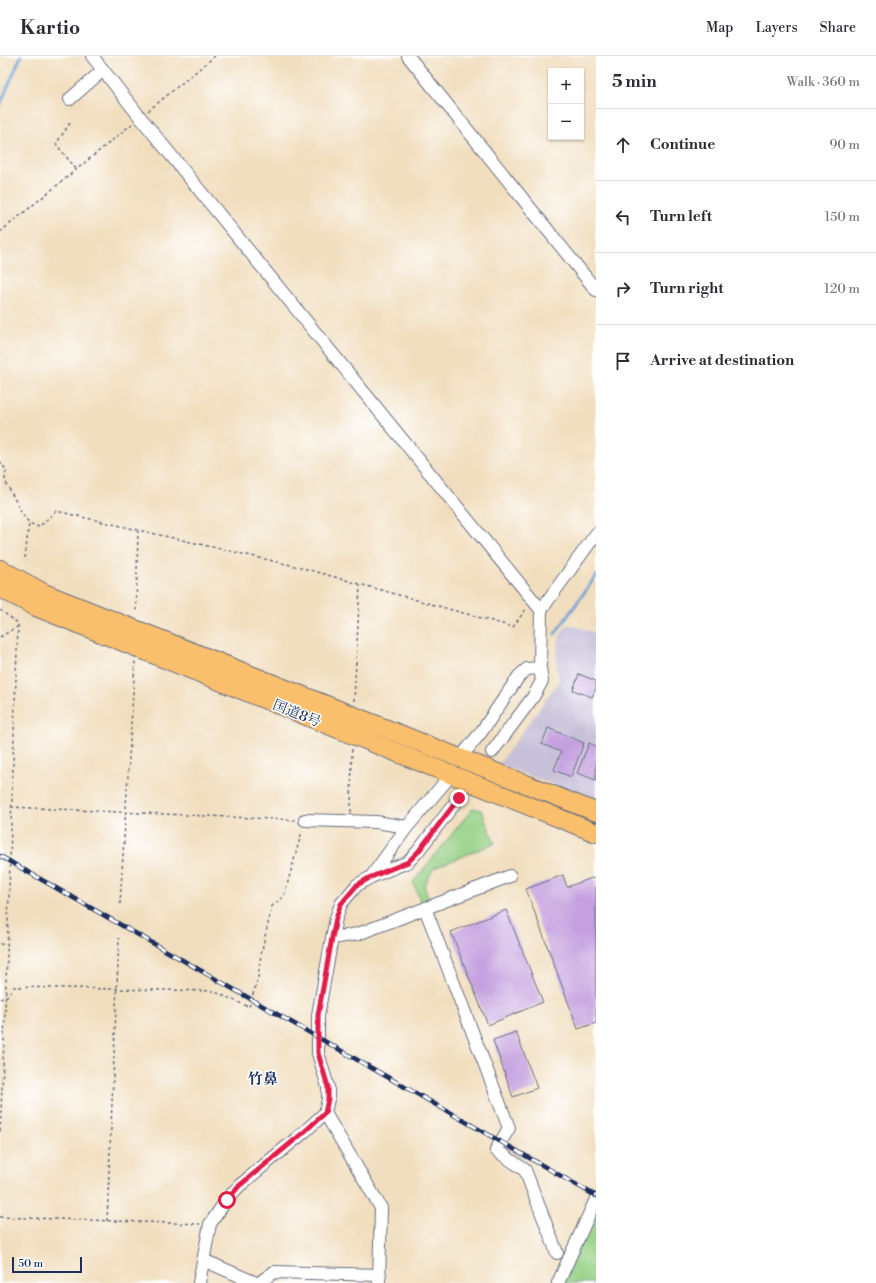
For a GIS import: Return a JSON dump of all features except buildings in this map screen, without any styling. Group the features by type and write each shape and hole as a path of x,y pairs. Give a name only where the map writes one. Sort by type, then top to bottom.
{"highway":[{"name":"国道8号","path":"0,569 44,593 596,812"},
{"name":"国道8号","path":"0,588 36,607 596,833"}],"street":[{"path":"92,56 541,610"},
{"path":"408,56 596,290"},
{"path":"70,98 103,70"},
{"path":"492,752 533,697 542,681 540,668 541,610 596,534"},
{"path":"460,758 482,731 519,676 527,669 540,668"},
{"path":"371,877 406,827 451,775"},
{"path":"199,1283 210,1224 227,1200 239,1186 325,1113 328,1099 328,1087 318,1053 318,1015 336,918 341,904 357,885 371,877 408,862 418,852 459,798"},
{"path":"305,820 376,822 406,827"},
{"path":"332,938 358,934 510,876"},
{"path":"425,908 509,1128 496,1150 525,1170 557,1254"},
{"path":"203,1260 262,1282 274,1272 380,1279 381,1208 325,1113"},
{"path":"558,1283 596,1199"}],"path":[{"path":"0,232 215,56"},
{"path":"70,123 56,144 76,169"},
{"path":"0,461 6,470 5,481 29,523 24,558"},
{"path":"29,523 39,527 56,512 299,567 513,626 533,600"},
{"path":"136,612 138,531"},
{"path":"354,701 360,584"},
{"path":"0,610 18,623 11,807 7,996 0,1133"},
{"path":"0,637 18,627"},
{"path":"120,904 135,661"},
{"path":"350,822 352,749"},
{"path":"0,999 7,996 14,987 213,991 249,1007 258,978 261,954 272,906 284,896 305,820 11,807"},
{"path":"107,1220 119,938"},
{"path":"0,944 8,945"},
{"path":"0,1217 210,1224"}],"shaded area":[{"path":"568,624 596,633 596,801 499,764 559,680 556,661 559,637"}],"green space":[{"path":"473,808 481,810 495,843 434,868 424,886 430,902 422,906 413,882"},
{"path":"596,1206 596,1283 562,1283"}],"waterway":[{"path":"0,105 21,56"},
{"path":"555,634 596,576"}],"tunnel":[{"path":"459,798 492,752"}],"railway":[{"path":"0,856 596,1196"}],"district":[{"name":"竹鼻","path":"263,1079"}],"route":[{"path":"227,1200 239,1186 325,1113 328,1099 328,1087 318,1053 318,1015 336,918 341,904 357,885 371,877 408,862 418,852 459,798"}]}
